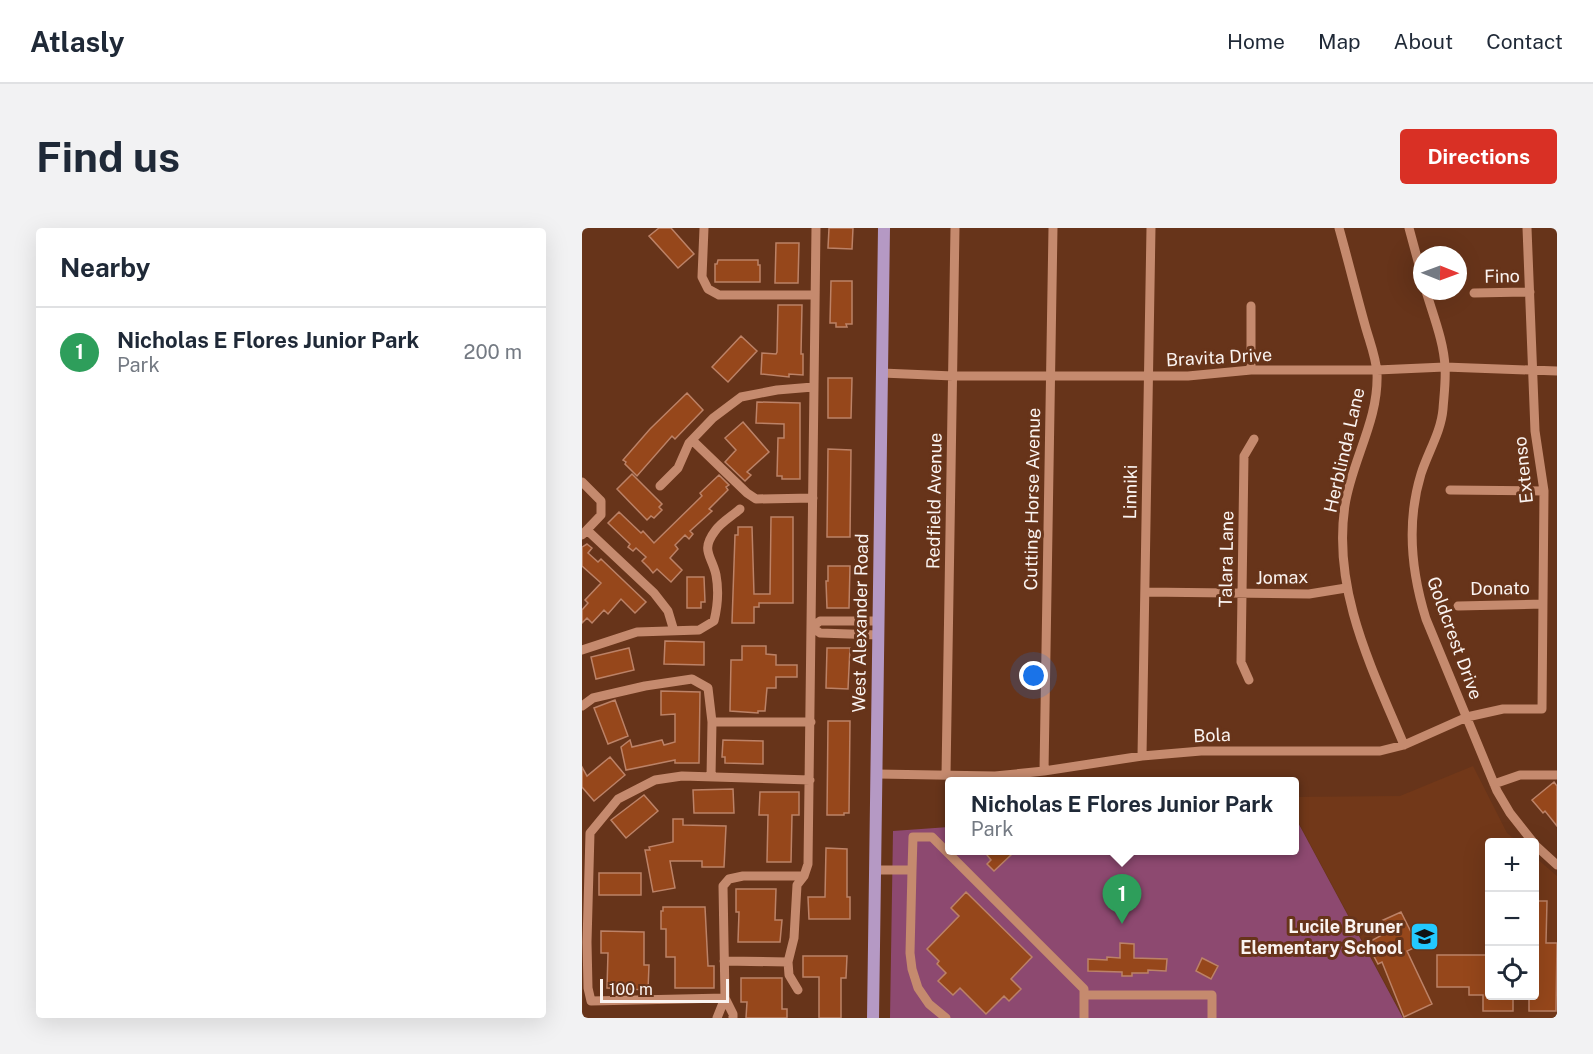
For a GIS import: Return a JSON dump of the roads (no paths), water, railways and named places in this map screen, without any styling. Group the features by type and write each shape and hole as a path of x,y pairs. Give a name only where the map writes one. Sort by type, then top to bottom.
{"main road":[{"name":"West Alexander Road","path":"873,1018 884,228"}],"street":[{"path":"704,228 702,277 708,289 719,295 814,295"},
{"path":"798,990 789,975 788,962 794,938 797,885 804,876 808,864 816,228"},
{"name":"Redfield Avenue","path":"946,775 955,228"},
{"name":"Cutting Horse Avenue","path":"1044,771 1053,228"},
{"name":"Linniki","path":"1142,756 1151,228"},
{"name":"Herblinda Lane","path":"1339,228 1377,370 1377,399 1353,468 1345,506 1343,534 1346,588 1358,633 1404,745"},
{"path":"1409,228 1414,246"},
{"name":"Extenso","path":"1527,228 1535,431 1544,491 1542,710"},
{"name":"Fino","path":"1474,293 1530,292"},
{"name":"Goldcrest Drive","path":"1428,300 1445,367 1443,411 1436,439 1416,493 1411,526 1413,569 1426,619 1494,784 1510,813 1530,838"},
{"path":"1251,306 1251,370"},
{"name":"Bravita Drive","path":"882,373 953,376 1188,376 1251,370 1377,370 1445,367 1557,371"},
{"path":"660,486 678,468 692,440 713,418 741,398 777,390 813,387"},
{"name":"Talara Lane","path":"1249,680 1241,662 1244,456 1254,439"},
{"path":"692,440 756,499 813,498"},
{"path":"582,482 601,501 601,515 585,532 654,593 668,611 674,630"},
{"path":"1450,490 1544,491"},
{"path":"582,650 637,632 699,630 714,621 719,602 716,573 708,557 707,547 715,530 740,509"},
{"name":"Jomax","path":"1145,592 1309,594 1346,588"},
{"name":"Donato","path":"1458,606 1543,604"},
{"path":"812,627 820,621 878,621"},
{"path":"844,621 844,633"},
{"path":"812,627 820,633 878,634"},
{"path":"582,706 593,698 645,686 692,679 708,688 711,722 711,777"},
{"name":"Bola","path":"877,774 995,776 1142,756 1201,751 1365,752 1404,745 1467,717 1503,710 1542,710"},
{"path":"711,722 811,722"},
{"path":"1494,784 1520,774 1557,775"},
{"path":"725,998 591,1001 588,988 585,894 590,832 618,799 655,780 682,776 810,780"},
{"path":"945,850 932,837 913,837 910,953 918,987 929,1005 946,1018"},
{"name":"Goldcrest Drive","path":"1539,848 1557,865"},
{"path":"950,855 1084,989 1084,1018"},
{"path":"875,870 912,870"},
{"path":"717,1018 725,998 723,886 729,879 743,876 804,876"},
{"path":"724,961 788,962"},
{"path":"1084,995 1212,995 1212,1018"},
{"path":"725,998 733,1018"}],"place":[{"name":"Nicholas E Flores Junior Park","path":"1122,924"},
{"name":"Lucile Bruner Elementary School","path":"1424,936"}]}
